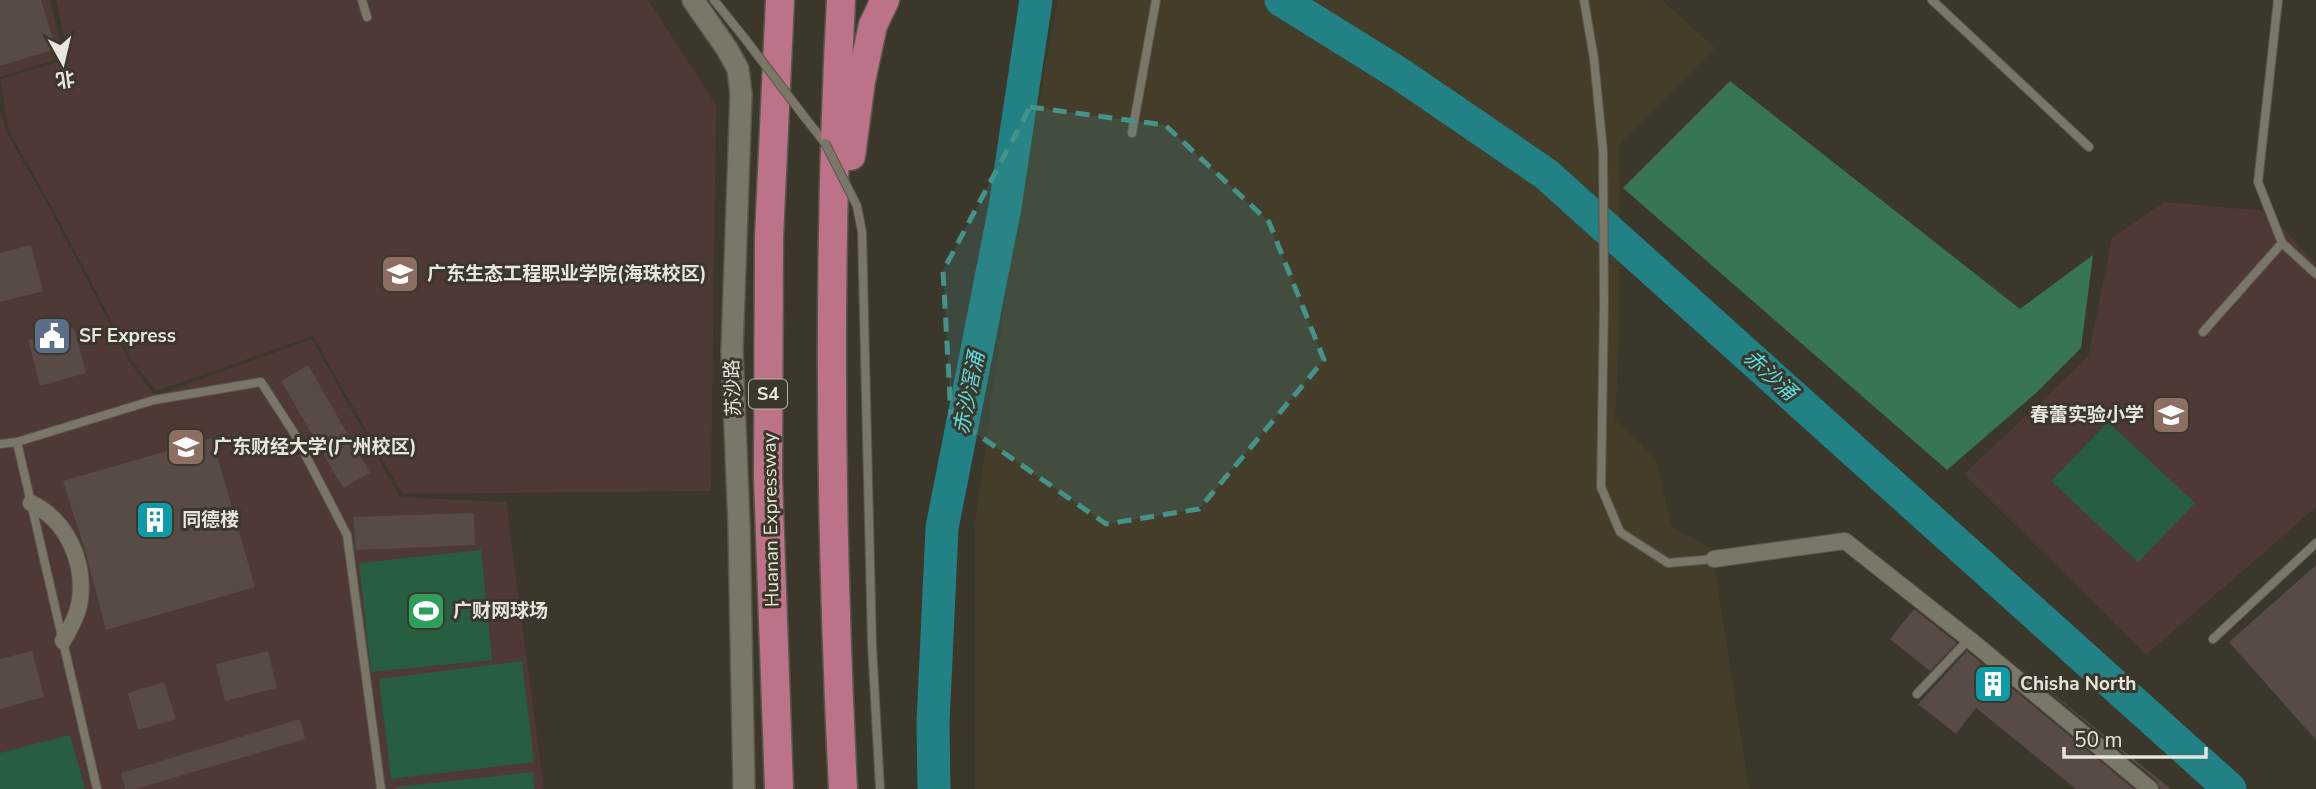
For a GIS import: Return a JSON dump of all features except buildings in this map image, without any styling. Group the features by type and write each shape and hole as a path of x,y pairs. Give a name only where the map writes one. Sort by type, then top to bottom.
{"highway":[{"name":"Huanan Expressway","path":"779,789 768,478 769,237 780,0"},
{"path":"841,0 832,291 832,504 843,789"},
{"path":"832,291 861,81 873,25 885,0"}],"street":[{"name":"苏沙路","path":"693,0 738,69 741,93 732,351 739,526 744,789"},
{"path":"31,503 52,516 72,546 78,562 80,601 63,641"},
{"path":"1714,559 1845,541 1969,639 2140,784"}],"lane":[{"path":"362,0 367,17"},
{"path":"1132,133 1156,0"},
{"path":"1584,0 1594,59 1604,151 1601,488 1620,532 1668,563 1714,559"},
{"path":"1932,0 2089,147"},
{"path":"2278,0 2258,182 2282,243 2316,274"},
{"path":"717,3 824,143 857,206 862,232 872,645 880,789"},
{"path":"2203,332 2282,243"},
{"path":"0,444 17,442 154,400 261,382 294,433 347,535 381,789"},
{"path":"17,442 97,789"},
{"path":"2213,639 2316,543"},
{"path":"1917,694 1969,639"}],"highlighted area":[{"path":"1030,107 1165,125 1269,222 1324,360 1199,509 1106,524 951,416 943,271"}],"shaded area":[{"path":"0,0 50,0 64,57 0,77"},
{"name":"广东生态工程职业学院(海珠校区)","path":"56,0 648,0 716,105 711,491 402,494 313,336 156,391 131,359 9,131 0,79 69,59"},
{"path":"1058,0 1662,0 1715,48 1619,145 1619,342 1615,420 1656,459 1672,528 1712,549 1749,789 975,789 975,525 1013,239"},
{"name":"广东财经大学(广州校区)","path":"0,110 7,133 53,214 129,361 155,396 312,339 400,497 506,502 544,789 0,789"},
{"name":"春蕾实验小学","path":"2164,202 2267,211 2316,264 2316,507 2146,655 1964,474 2088,357 2112,238"}],"green space":[{"path":"1730,81 2020,309 2093,255 2081,348 2036,393 1947,470 1623,188"},
{"path":"2108,422 2195,503 2138,562 2051,481"},
{"name":"广财网球场","path":"481,550 492,660 371,672 359,563"},
{"path":"522,661 534,762 391,779 379,679"},
{"path":"70,735 85,789 0,789 0,753"},
{"path":"533,772 534,789 397,789 397,787"}],"waterway":[{"name":"赤沙滘涌","path":"934,789 933,723 942,528 1005,207 1036,0"},
{"name":"赤沙涌","path":"1281,0 1400,74 1546,174 2230,789"}],"place":[{"name":"广东生态工程职业学院(海珠校区)","path":"400,274"},
{"name":"SF Express","path":"52,336"},
{"name":"春蕾实验小学","path":"2171,415"},
{"name":"广东财经大学(广州校区)","path":"186,447"},
{"name":"同德楼","path":"155,520"},
{"name":"广财网球场","path":"426,611"},
{"name":"Chisha North","path":"1993,684"}]}
